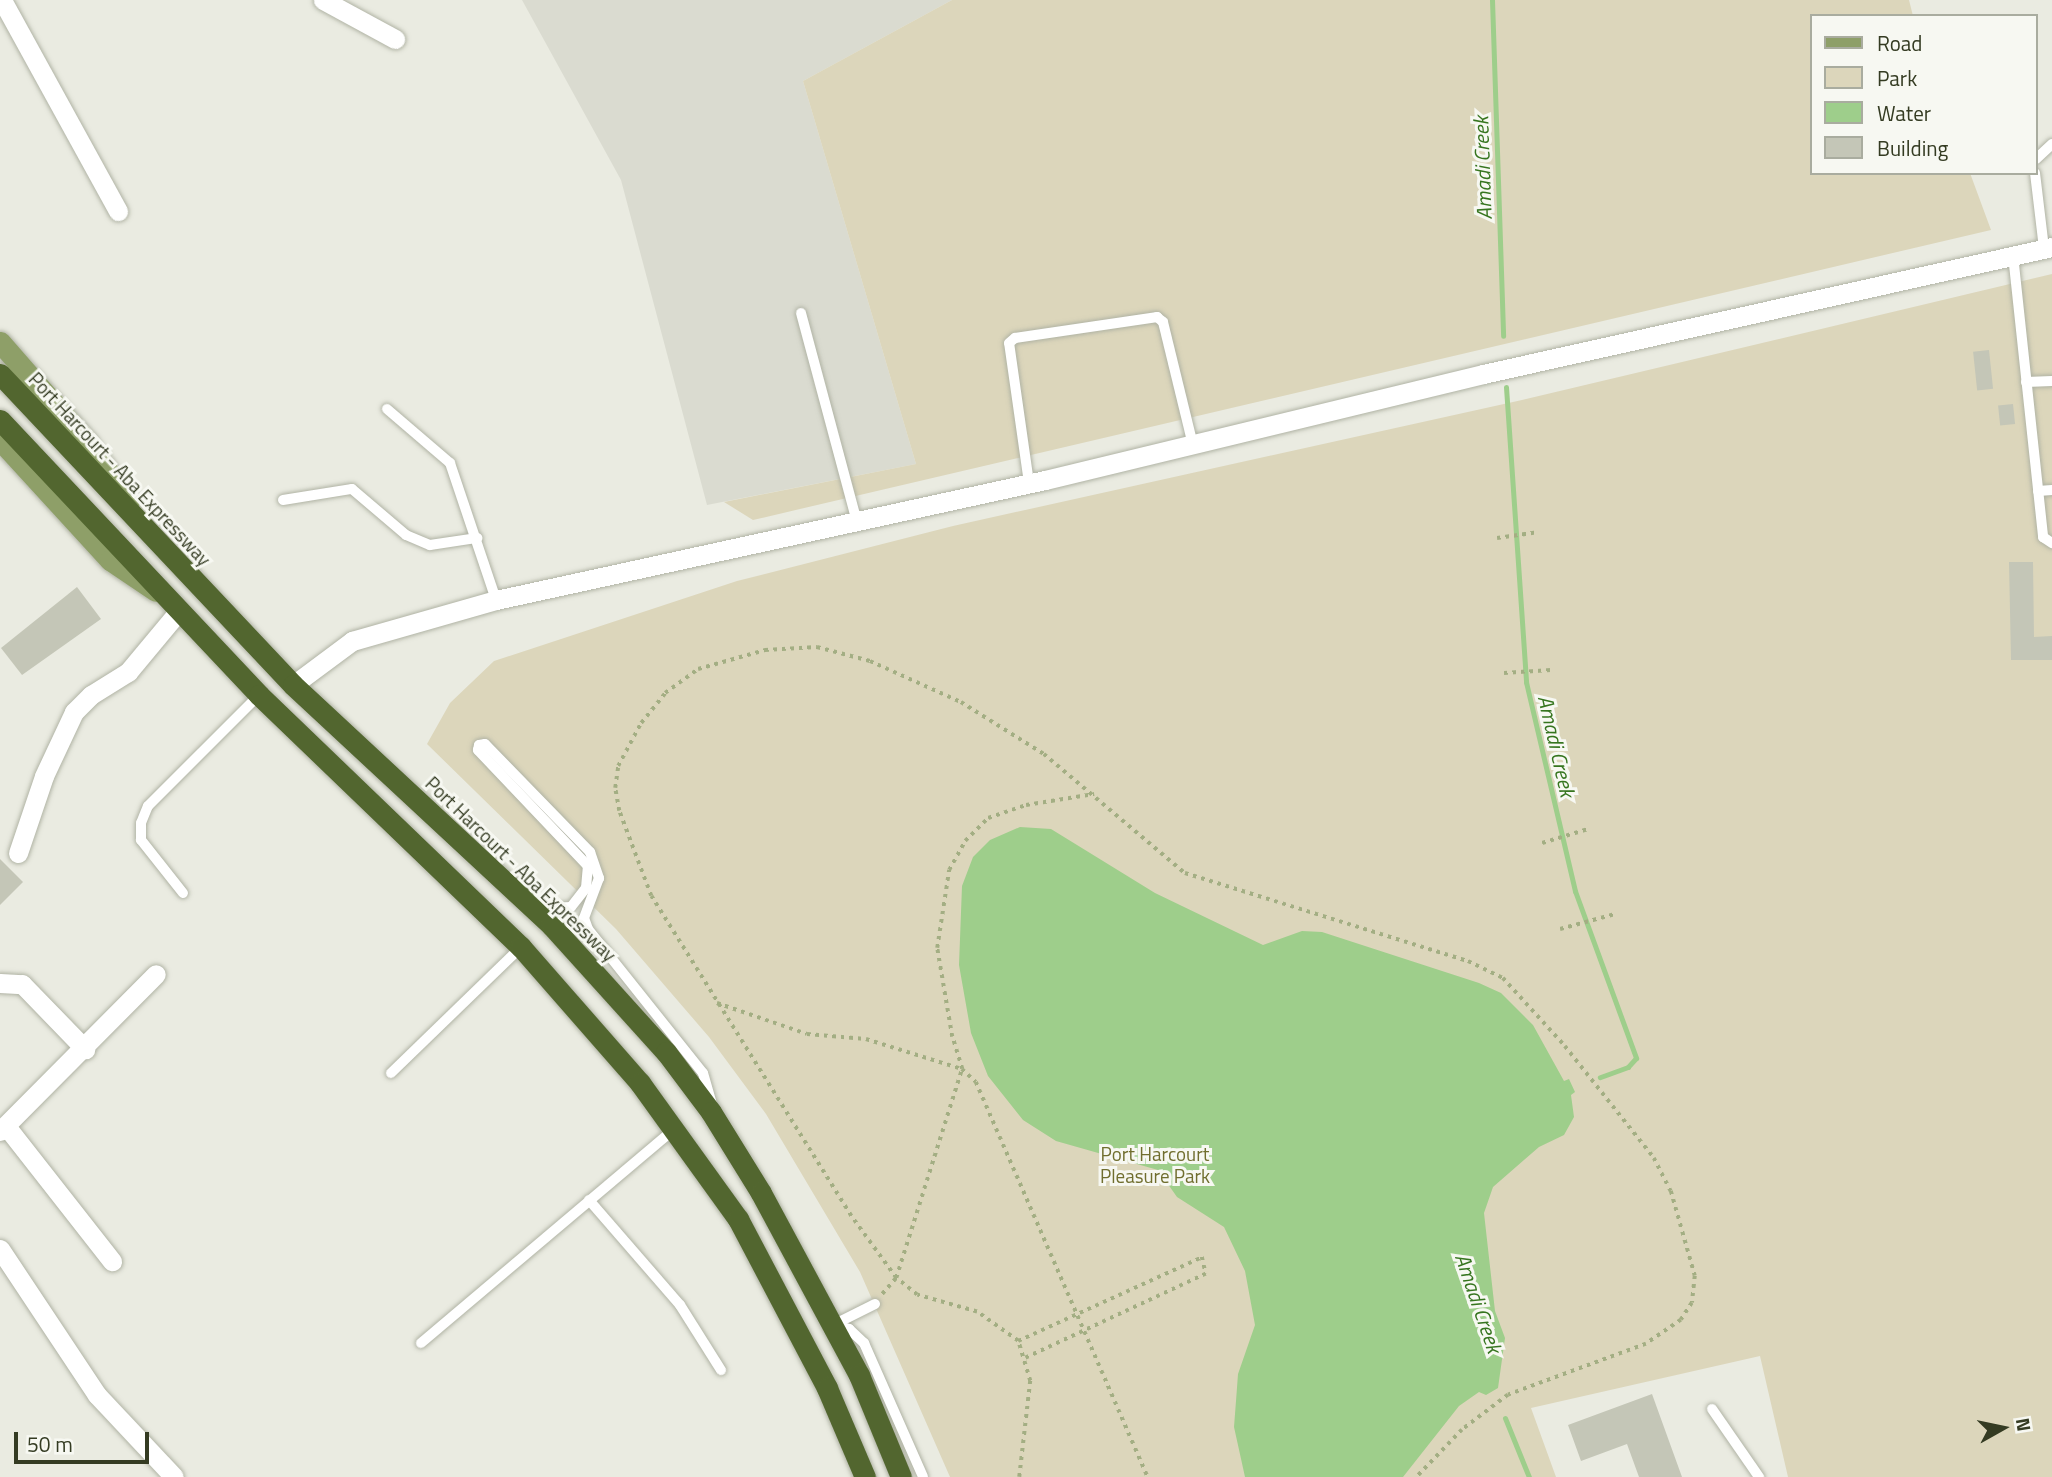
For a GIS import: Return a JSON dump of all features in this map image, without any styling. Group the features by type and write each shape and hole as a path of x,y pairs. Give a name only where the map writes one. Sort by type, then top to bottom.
{"highway":[{"name":"Port Harcourt - Aba Expressway","path":"0,374 293,685 523,898 611,988 713,1116 833,1325 901,1477"},
{"path":"0,420 160,594 259,695 521,947 675,1128 738,1219 827,1388 865,1477"}],"main road":[{"path":"0,342 88,443 156,540"},
{"path":"0,440 110,560 160,594"}],"street":[{"path":"2,0 118,211"},
{"path":"323,0 395,39"},
{"path":"293,685 352,641 381,629 496,600 1193,446 1483,374 2048,248"},
{"path":"18,853 44,776 74,712 91,695 128,672 178,612"},
{"path":"111,1262 3,1128 85,1049 156,974"},
{"path":"0,983 22,984 85,1049"},
{"path":"3,1261 97,1395 174,1477"}],"lane":[{"path":"2038,157 2052,144"},
{"path":"2035,175 2048,248"},
{"path":"2013,255 2043,537 2052,543"},
{"path":"801,313 857,522"},
{"path":"1028,483 1009,344 1015,338 1157,317 1163,322 1193,446"},
{"path":"2026,382 2052,381"},
{"path":"387,409 450,463 496,600"},
{"path":"283,500 352,489 406,535 430,545 477,538"},
{"path":"2038,491 2052,490"},
{"path":"183,893 141,840 141,823 148,806 259,695"},
{"path":"523,898 550,908 571,906 586,888 588,866 478,750 479,744 485,744 590,852 598,878 584,918 587,929 703,1073 713,1116"},
{"path":"391,1073 521,947"},
{"path":"421,1343 675,1128"},
{"path":"589,1200 680,1305 721,1370"},
{"path":"833,1325 874,1304"},
{"path":"833,1325 849,1329 864,1343 923,1477"},
{"path":"1712,1409 1759,1477"}],"path":[{"path":"1497,538 1539,532"},
{"path":"1019,1477 1030,1381 1026,1359 1018,1341 1006,1329 977,1312 917,1295 896,1278 851,1216 772,1084 716,1003 652,896 615,788 618,766 641,723 665,693 698,669 765,650 817,647 870,661 961,702 1044,754 1185,873 1468,961 1503,978 1565,1045 1654,1158 1671,1191 1695,1276 1692,1303 1681,1320 1646,1344 1508,1395 1462,1430 1417,1477"},
{"path":"1504,673 1551,670"},
{"path":"874,1304 896,1278 962,1069 952,1037 937,948 949,870 965,841 988,818 1026,805 1094,794"},
{"path":"1542,843 1588,829"},
{"path":"1560,929 1615,914"},
{"path":"716,1003 807,1034 866,1039 962,1069 976,1082 1075,1315 1148,1477"},
{"path":"1018,1341 1202,1257 1206,1273 1026,1359"}],"shaded area":[{"path":"522,0 952,0 803,81 916,464 707,505 621,180"}],"green space":[{"path":"952,0 1909,0 1912,14 1811,14 1811,175 1971,175 1991,230 753,520 724,502 916,464 803,81"},
{"name":"Port Harcourt Pleasure Park","path":"2052,274 2052,1477 1788,1477 1760,1356 1531,1408 1556,1477 950,1477 860,1272 766,1114 709,1037 616,929 427,744 450,703 494,661 737,581 953,526 1522,400"}],"water":[{"path":"1020,827 1051,829 1155,893 1263,945 1302,931 1322,932 1479,983 1501,993 1533,1025 1564,1081 1569,1079 1575,1092 1571,1095 1574,1117 1564,1135 1539,1147 1493,1187 1484,1213 1495,1311 1505,1338 1498,1388 1486,1395 1479,1392 1459,1406 1403,1477 1245,1477 1234,1427 1238,1374 1255,1325 1245,1271 1224,1227 1177,1197 1158,1170 1056,1141 1023,1120 988,1076 971,1033 959,965 962,886 973,857 990,840"}],"building":[{"path":"1989,350 1993,389 1977,390 1973,352"},
{"path":"2013,404 2015,424 2000,425 1998,406"},
{"path":"2009,562 2033,562 2034,637 2052,636 2052,660 2011,660"},
{"path":"77,587 101,619 22,675 1,648"},
{"path":"0,859 23,882 0,905"},
{"path":"1652,1394 1682,1477 1639,1477 1627,1444 1581,1461 1568,1425"}],"waterway":[{"name":"Amadi Creek","path":"1492,0 1503,336"},
{"name":"Amadi Creek","path":"1506,387 1526,682 1575,891 1636,1058 1628,1067 1600,1077"},
{"name":"Amadi Creek","path":"1505,1418 1529,1477"}]}
